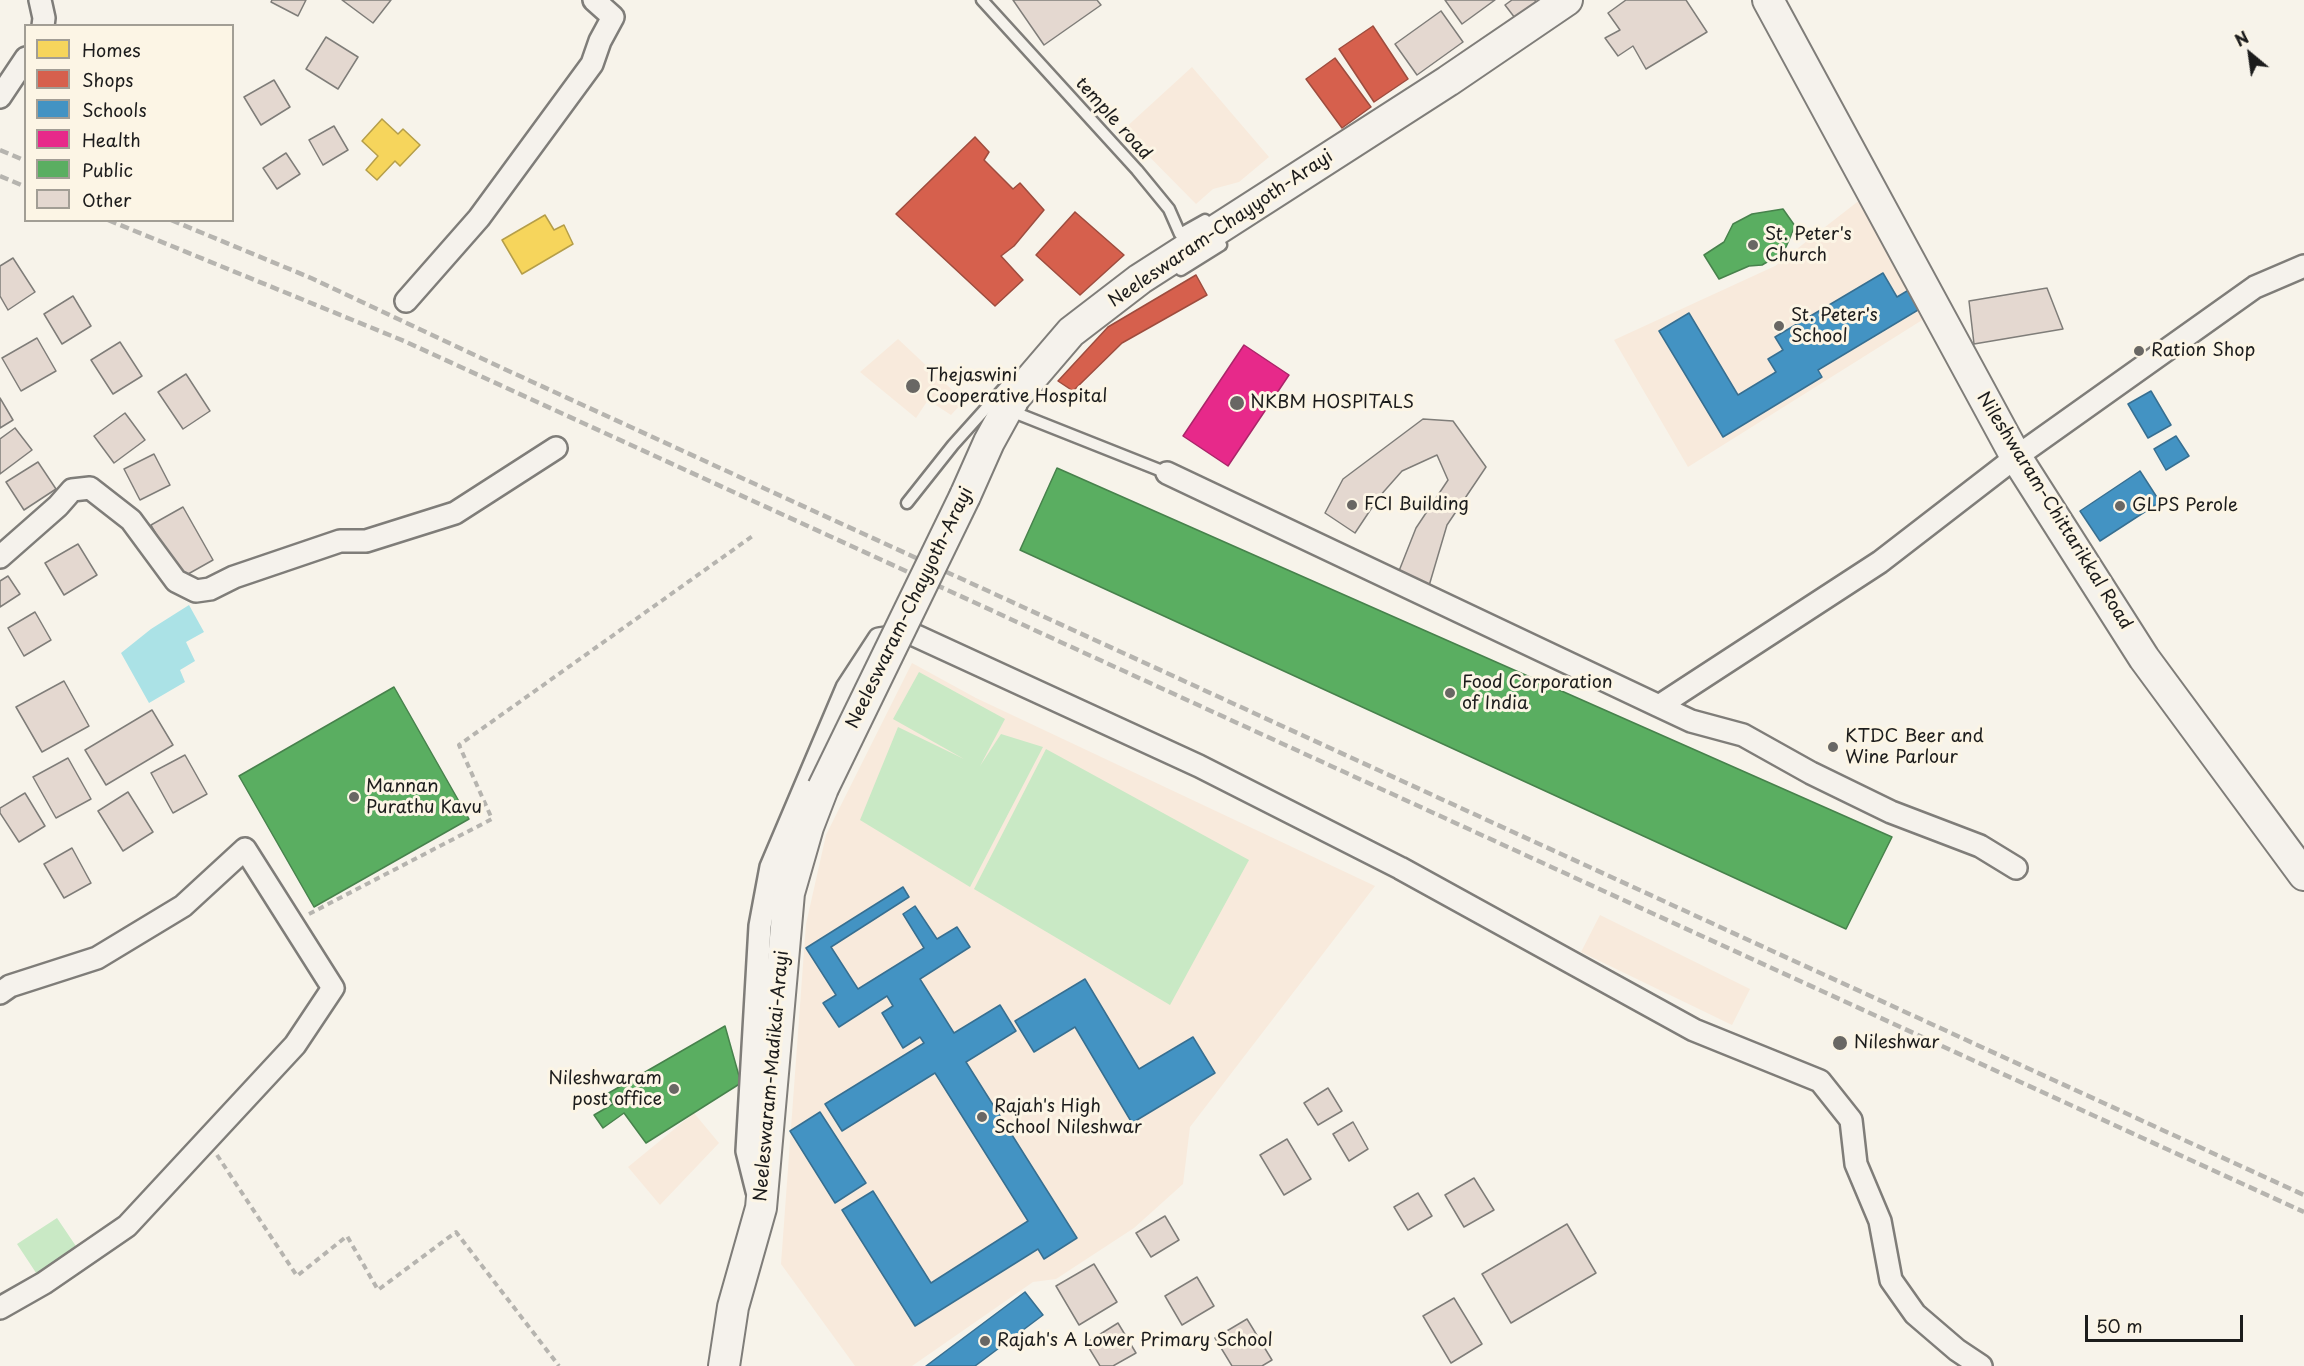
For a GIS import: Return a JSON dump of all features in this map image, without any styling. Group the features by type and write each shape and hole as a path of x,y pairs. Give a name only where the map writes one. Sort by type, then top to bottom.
{"main road":[{"name":"Neeleswaram-Chayyoth-Arayi","path":"824,788 989,442 1011,402 1071,332 1140,279 1448,81 1567,0"},
{"name":"Nileshwaram-Chittarikkal Road","path":"1768,0 2016,457 2144,658 2304,875"},
{"name":"Neeleswaram-Madikai-Arayi","path":"724,1366 733,1307 761,1208 789,893 808,827 824,788"}],"street":[{"path":"40,0 43,24"},
{"path":"406,301 479,218 592,64 600,41 613,17 594,0"},
{"path":"0,97 24,61"},
{"path":"1659,706 1880,561 2016,457 2255,287 2304,267"},
{"path":"0,557 58,507 72,490 90,488 131,520 176,581 196,591 210,589 234,577 340,541 366,541 455,513 556,448"},
{"path":"1167,473 1691,721 1743,735 1811,773 1891,812 1980,846 2016,868"},
{"path":"761,1208 747,1151 760,926 771,867 847,688 879,639 912,634 1199,766 1401,868 1694,1030 1820,1081 1851,1120 1856,1164 1880,1221 1891,1280 1915,1314 1957,1350 1981,1366"},
{"path":"0,993 10,986 97,958 183,906 245,849 333,988 295,1045 127,1226 44,1283 0,1308"}],"lane":[{"name":"temple road","path":"982,0 1137,170 1169,209 1180,234"},
{"path":"1170,241 1206,220 1215,231 1221,245 1174,275"},
{"path":"1032,360 1087,305"},
{"path":"1117,311 1080,335 1016,413 1167,473"},
{"path":"907,503 953,445 1017,375"}],"path":[{"path":"292,923 492,819 459,745 754,535"},
{"path":"207,1140 297,1276 347,1236 378,1290 456,1232 559,1366"}],"shaded area":[{"path":"1192,67 1269,157 1239,182 1213,189 1196,204 1123,130"},
{"name":"St. Peter's School","path":"1870,192 1935,312 1688,467 1614,340 1775,266"},
{"name":"Thejaswini Cooperative Hospital","path":"898,339 964,401 951,415 928,400 916,418 860,372"},
{"path":"912,663 976,698 1375,886 1190,1127 1183,1184 1134,1228 1056,1279 1033,1282 912,1366 855,1366 781,1264 806,924 826,835"},
{"path":"1600,915 1750,989 1732,1025 1581,952"},
{"path":"694,1113 719,1143 660,1205 628,1167"}],"green space":[{"path":"919,672 1005,719 980,766 1001,734 1043,747 970,887 860,820 898,727 964,759 893,719"},
{"path":"1046,749 1249,860 1170,1005 974,889"},
{"path":"57,1218 88,1264 48,1291 17,1244"}],"water":[{"path":"189,605 204,632 186,642 195,661 180,670 185,682 149,703 121,653 151,629"}],"building: Homes":[{"path":"382,119 398,134 403,129 420,145 400,166 395,161 377,180 366,170 378,156 362,141"},
{"path":"545,215 554,230 564,225 573,244 522,274 502,240"}],"building: Shops":[{"path":"1373,26 1408,79 1374,102 1339,49"},
{"path":"1335,58 1371,107 1342,128 1306,79"},
{"path":"975,137 989,152 984,160 1013,189 1020,183 1044,210 1014,246 1001,256 1023,280 995,306 896,214"},
{"path":"1075,212 1124,255 1080,295 1036,255"},
{"path":"1196,275 1207,295 1122,343 1073,391 1058,381 1108,327"}],"building: Schools":[{"name":"St. Peter's School","path":"1883,273 1897,297 1917,285 1928,304 1818,370 1822,377 1723,437 1659,331 1689,313 1738,395 1776,372 1768,359 1783,350 1775,337"},
{"path":"2151,391 2171,425 2148,438 2128,404"},
{"name":"GLPS Perole","path":"2176,436 2189,456 2166,470 2154,449"},
{"name":"GLPS Perole","path":"2140,471 2160,502 2100,541 2080,511"},
{"name":"Rajah's High School Nileshwar","path":"903,887 909,897 831,947 858,989 924,948 903,914 915,906 937,939 957,927 970,947 920,979 954,1033 1000,1005 1016,1031 966,1062 1077,1238 1044,1259 1038,1249 915,1326 842,1210 873,1191 931,1283 1028,1221 935,1073 842,1131 825,1104 924,1043 920,1037 903,1048 882,1013 893,1006 887,996 839,1027 823,1003 836,995 806,948"},
{"name":"Rajah's High School Nileshwar","path":"1085,979 1139,1069 1193,1037 1215,1073 1132,1123 1075,1027 1034,1052 1015,1021"},
{"path":"820,1112 866,1183 835,1203 790,1131"},
{"name":"Rajah's A Lower Primary School","path":"1025,1292 1043,1315 975,1366 926,1366"}],"building: Health":[{"name":"NKBM HOSPITALS","path":"1244,345 1289,375 1228,466 1183,436"}],"building: Public":[{"name":"St. Peter's Church","path":"1783,209 1795,226 1786,247 1762,265 1749,266 1719,279 1704,255 1724,242 1733,224 1752,214"},
{"name":"Food Corporation of India","path":"1057,468 1892,837 1846,929 1020,550"},
{"name":"Mannan Purathu Kavu","path":"394,687 469,819 314,907 239,776"},
{"name":"Nileshwaram post office","path":"725,1026 741,1083 646,1143 624,1113 603,1128 594,1115 613,1104 607,1094"}],"building: Other":[{"path":"272,0 306,0 298,16 271,2"},
{"path":"342,0 391,0 373,23"},
{"path":"1013,0 1097,0 1101,5 1044,45"},
{"path":"1445,0 1495,0 1462,24"},
{"path":"1512,0 1535,0 1536,3 1515,18 1505,5"},
{"path":"1626,0 1686,0 1707,32 1646,69 1633,46 1618,56 1605,38 1620,30 1608,13"},
{"path":"1441,11 1463,42 1417,75 1395,44"},
{"path":"326,37 358,57 338,89 306,69"},
{"path":"274,80 290,107 261,125 244,97"},
{"path":"334,126 348,150 323,165 309,140"},
{"path":"286,153 300,174 277,189 263,168"},
{"path":"13,258 35,292 8,310 0,296 0,266"},
{"path":"2047,288 2063,329 1974,344 1969,301"},
{"path":"73,296 91,326 62,344 44,314"},
{"path":"37,338 56,371 21,391 2,358"},
{"path":"120,342 142,376 113,394 91,360"},
{"path":"186,374 210,411 183,429 158,392"},
{"path":"0,398 13,420 0,428"},
{"path":"125,413 145,440 114,463 94,436"},
{"name":"FCI Building","path":"1423,419 1453,421 1486,467 1447,525 1426,596 1397,576 1416,528 1448,480 1437,455 1402,471 1379,497 1355,533 1325,513 1343,479"},
{"path":"15,428 32,450 0,474 0,439"},
{"path":"154,454 170,485 140,500 124,469"},
{"path":"38,462 56,489 24,510 6,482"},
{"path":"183,507 213,560 181,578 151,525"},
{"path":"78,544 97,575 64,595 45,563"},
{"path":"8,576 20,594 0,607 0,581"},
{"path":"35,612 51,640 24,656 8,628"},
{"path":"64,681 89,726 42,752 16,707"},
{"path":"152,710 173,745 106,785 85,750"},
{"path":"185,755 207,794 173,813 151,773"},
{"path":"68,758 91,799 56,818 33,777"},
{"path":"128,792 153,832 123,851 98,811"},
{"path":"25,793 45,826 19,842 0,813 0,808"},
{"path":"72,848 91,883 64,898 44,864"},
{"path":"1328,1088 1342,1111 1318,1125 1304,1103"},
{"path":"1353,1122 1368,1149 1349,1161 1333,1134"},
{"path":"1287,1139 1311,1179 1284,1195 1260,1155"},
{"path":"1474,1178 1494,1210 1464,1227 1445,1195"},
{"path":"1418,1193 1432,1216 1408,1230 1394,1207"},
{"path":"1165,1216 1179,1240 1151,1257 1136,1233"},
{"path":"1567,1224 1596,1273 1511,1323 1482,1274"},
{"path":"1094,1264 1117,1302 1079,1325 1056,1286"},
{"path":"1197,1277 1214,1306 1182,1325 1165,1296"},
{"path":"1454,1298 1482,1344 1451,1363 1423,1316"},
{"path":"1247,1319 1272,1360 1262,1366 1232,1366 1215,1338"},
{"path":"1118,1323 1136,1353 1113,1366 1100,1366 1086,1343"}],"railway":[{"path":"0,150 24,160"},
{"path":"0,176 24,186"},
{"path":"113,222 404,341 2304,1212"},
{"path":"176,222 311,278 500,367 2304,1195"}],"place":[{"name":"St. Peter's Church","path":"1753,245"},
{"name":"St. Peter's School","path":"1779,326"},
{"name":"Ration Shop","path":"2139,351"},
{"name":"Thejaswini Cooperative Hospital","path":"913,386"},
{"name":"NKBM HOSPITALS","path":"1237,403"},
{"name":"FCI Building","path":"1352,505"},
{"name":"GLPS Perole","path":"2120,506"},
{"name":"Food Corporation of India","path":"1450,693"},
{"name":"KTDC Beer and Wine Parlour","path":"1833,747"},
{"name":"Mannan Purathu Kavu","path":"354,797"},
{"name":"Nileshwar","path":"1840,1043"},
{"name":"Nileshwaram post office","path":"674,1089"},
{"name":"Rajah's High School Nileshwar","path":"982,1117"},
{"name":"Rajah's A Lower Primary School","path":"985,1341"}]}
